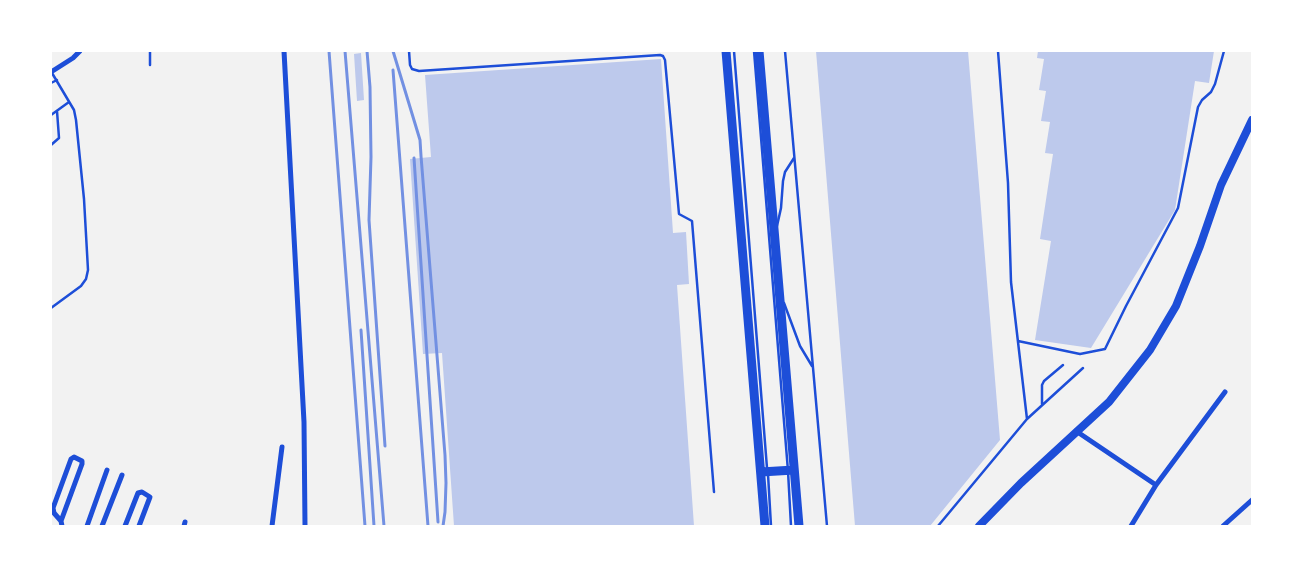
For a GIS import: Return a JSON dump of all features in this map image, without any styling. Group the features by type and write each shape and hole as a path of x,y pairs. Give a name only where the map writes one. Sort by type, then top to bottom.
{"main road":[{"path":"726,51 764,472 765,526"},
{"path":"759,51 779,290 791,470 799,526"},
{"path":"979,526 1021,483 1109,402 1150,350 1176,306 1200,246 1221,185 1252,120"},
{"path":"764,472 791,470"}],"street":[{"path":"51,72 73,58 80,51"},
{"path":"284,51 304,422 305,526"},
{"path":"1131,526 1156,485 1225,392"},
{"path":"1076,431 1156,485"},
{"path":"272,526 282,446"},
{"path":"74,458 82,461 82,464 61,523 53,508 71,459 74,458"},
{"path":"87,526 107,470"},
{"path":"102,526 122,475"},
{"path":"125,526 138,493 142,492 149,495 150,498 139,526"},
{"path":"1223,526 1252,500"}],"lane":[{"path":"150,51 150,65"},
{"path":"410,51 410,65 412,69 419,71 664,56 679,214 692,221 714,492"},
{"path":"734,51 764,472 771,526"},
{"path":"754,51 791,470 791,526"},
{"path":"785,51 827,526"},
{"path":"998,51 1008,183 1012,282 1027,419"},
{"path":"1018,341 1080,354 1105,349 1178,208 1198,107 1215,84 1224,51"},
{"path":"51,72 74,110 76,120 84,199 88,270 86,279 81,286 51,308"},
{"path":"51,83 57,80"},
{"path":"51,115 69,102"},
{"path":"51,145 59,138 57,111"},
{"path":"775,238 785,172 794,158"},
{"path":"779,290 800,346 813,367"},
{"path":"1042,404 1042,385 1044,381 1063,365"},
{"path":"938,526 1027,419 1084,368"}],"building":[{"path":"816,51 968,51 1000,440 930,526 855,526"},
{"path":"1038,51 1214,51 1209,83 1195,81 1175,210 1091,348 1035,340 1051,241 1040,239 1053,154 1045,153 1050,122 1041,121 1046,91 1039,90 1044,59 1037,58"},
{"path":"361,53 364,100 357,101 354,54"},
{"path":"661,59 673,233 686,232 689,284 677,285 694,526 454,526 442,353 423,354 410,159 431,157 425,75"}],"railway":[{"path":"329,51 365,526"},
{"path":"345,51 384,526"},
{"path":"367,51 370,87 371,157 369,220 385,446"},
{"path":"393,51 420,140 445,455 446,483 443,526"},
{"path":"393,70 428,526"},
{"path":"414,158 438,522"},
{"path":"361,330 374,526"}]}
